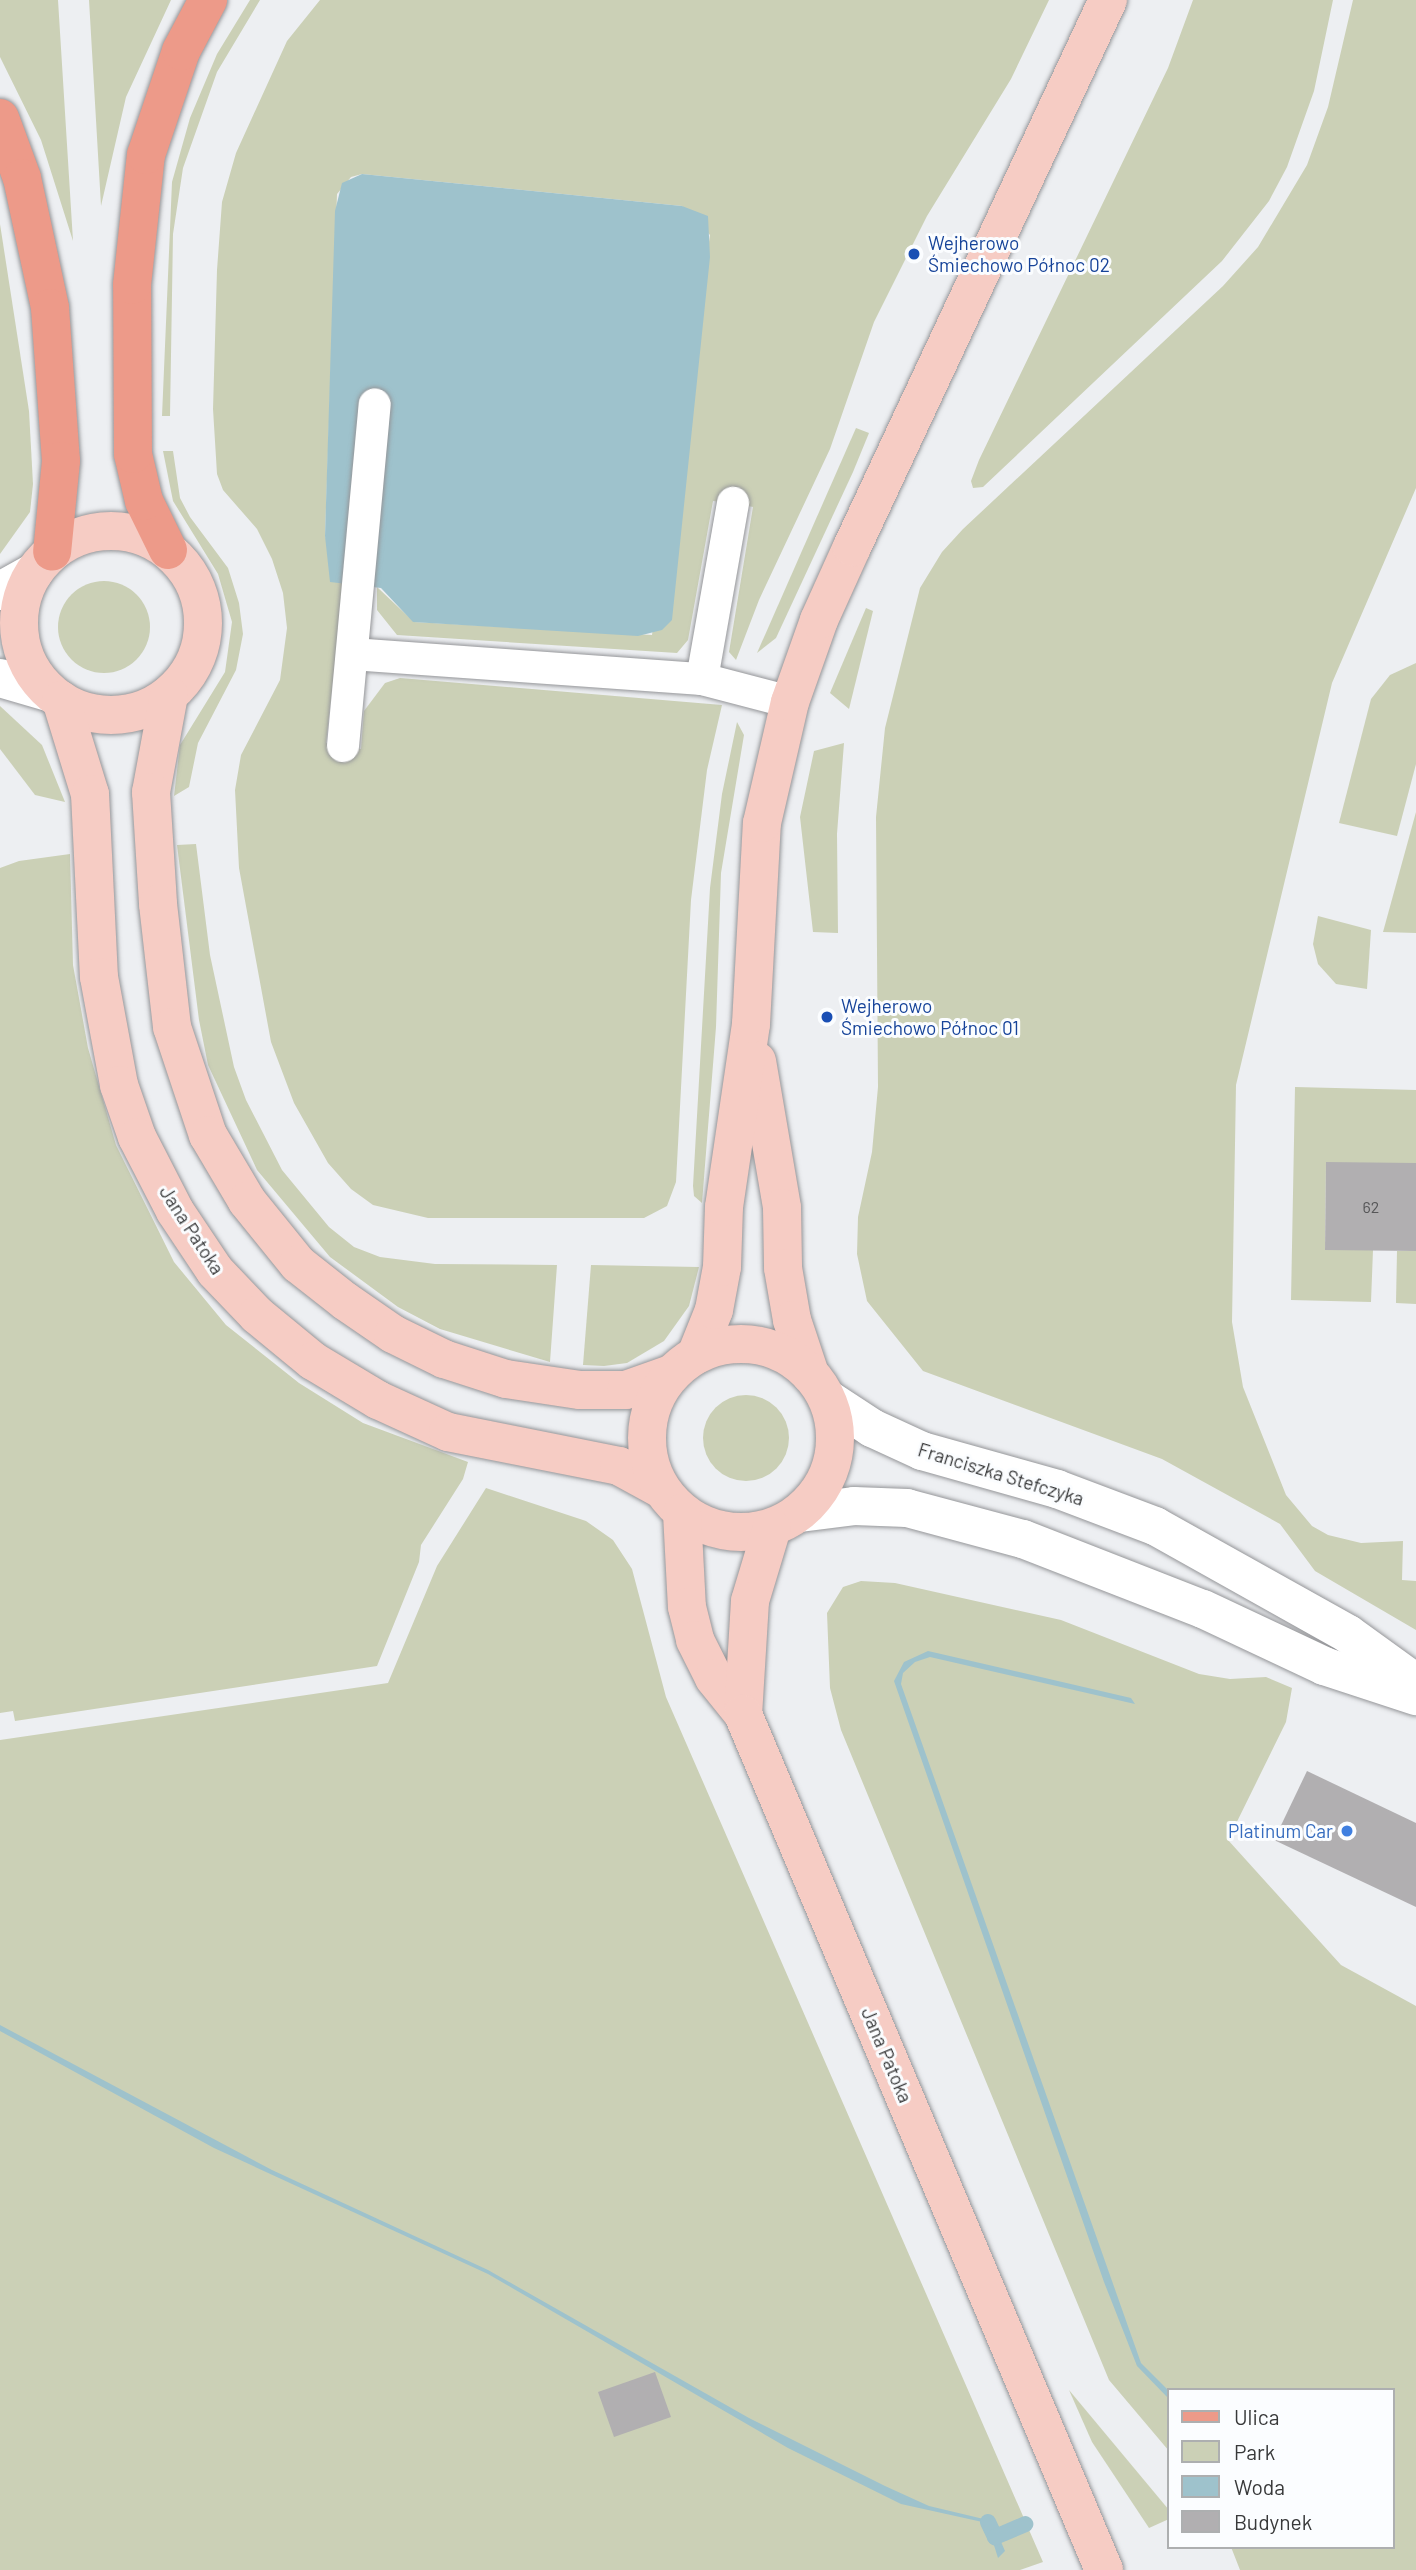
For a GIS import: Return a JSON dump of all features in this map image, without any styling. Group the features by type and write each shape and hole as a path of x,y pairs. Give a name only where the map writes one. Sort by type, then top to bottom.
{"main road":[{"path":"0,118 22,178 50,308 61,461 43,562 20,604 20,640 30,668 54,696 102,715 132,713 169,695 195,663 204,622 194,582 167,550 144,501 134,454 132,285 145,155 181,51 208,0"},
{"path":"743,1714 714,1678 695,1640 687,1607 671,1501 648,1460 646,1430 654,1399 683,1364 714,1310 722,1267 724,1207 751,1024 762,823 790,702 846,559 1108,0"},
{"path":"43,562 76,537 99,531 146,537 167,550"},
{"path":"169,695 151,792 158,904 172,1027 208,1135 247,1201 298,1264 393,1334 444,1359 506,1379 580,1390 626,1390 725,1345 756,1345 786,1355 819,1386"},
{"name":"Jana Patoka","path":"54,696 90,794 99,977 119,1085 137,1137 175,1211 215,1271 257,1315 313,1361 378,1400 447,1432 619,1466 671,1501"},
{"path":"671,1501 710,1528 741,1533 786,1520 821,1489 833,1460 835,1430 793,1320 783,1268 782,1208 751,1024"},
{"name":"Jana Patoka","path":"786,1520 750,1601 743,1714 1104,2570"}],"street":[{"path":"0,591 43,562"},
{"path":"0,678 54,696"},
{"name":"Franciszka Stefczyka","path":"819,1386 872,1428 922,1451 1057,1489 1179,1539 1348,1634 1416,1683"},
{"path":"786,1520 854,1506 907,1508 1023,1539 1155,1589 1324,1666 1416,1696"},
{"path":"1155,1589 1179,1539"}],"lane":[{"path":"343,746 375,404"},
{"path":"702,679 733,503"},
{"path":"352,654 702,679 790,702"}],"green space":[{"path":"0,0 58,0 73,241 41,140 0,57"},
{"path":"89,0 171,0 126,97 101,206"},
{"path":"250,0 260,0 217,72 183,168 173,234 170,416 162,416 172,182 190,118 217,54"},
{"path":"320,0 1049,0 1011,79 927,216 874,322 830,449 759,600 736,660 729,652 753,507 733,503 713,501 688,640 677,653 397,635 377,610 377,587 414,622 652,635 710,235 682,206 362,174 351,177 337,194 325,536 344,584 326,743 361,749 364,711 385,683 400,678 722,705 707,770 691,900 676,1182 667,1206 644,1218 428,1218 373,1205 351,1189 328,1163 294,1103 271,1042 239,868 235,790 241,755 280,680 287,628 283,593 272,559 257,529 223,490 217,474 213,409 217,270 222,202 236,153 287,41"},
{"path":"1193,0 1333,0 1314,91 1287,167 1269,201 1222,261 983,487 973,488 971,481 979,460 1168,68"},
{"path":"1353,0 1416,0 1416,488 1332,683 1236,1085 1232,1322 1243,1387 1286,1495 1312,1526 1328,1535 1361,1543 1403,1541 1402,1580 1416,1581 1416,1630 1315,1571 1280,1524 1162,1459 923,1371 867,1301 857,1254 858,1217 872,1152 878,1087 876,817 885,728 920,588 942,552 963,529 1223,286 1258,247 1307,165 1328,107"},
{"path":"0,224 29,411 33,484 30,512 0,554"},
{"path":"856,428 869,433 853,472 776,638 757,653"},
{"path":"163,451 173,451 180,498 190,517 228,568 239,603 243,634 236,670 198,743 189,787 174,796 180,745 225,672 232,622 218,574 173,501"},
{"path":"104,581 122,584 137,594 147,609 150,627 147,645 137,660 122,670 104,673 86,670 71,660 61,645 58,627 61,609 71,594 86,584"},
{"path":"866,608 873,611 849,709 830,693"},
{"path":"1416,663 1416,764 1397,836 1339,823 1371,699 1390,675"},
{"path":"0,706 42,745 65,802 35,795 0,749"},
{"path":"737,722 744,735 721,873 716,1027 702,1203 694,1196 693,1186 710,888 722,794"},
{"path":"844,743 837,834 838,933 813,932 800,817 814,751"},
{"path":"1416,812 1416,933 1383,932"},
{"path":"196,844 210,955 234,1067 246,1100 282,1170 329,1227 354,1247 380,1257 435,1264 557,1265 550,1362 440,1329 398,1307 330,1257 257,1170 208,1065 199,1020 177,845"},
{"path":"70,854 73,965 88,1048 116,1145 174,1262 226,1325 299,1383 363,1423 468,1462 463,1479 421,1545 419,1562 377,1666 15,1721 13,1711 0,1713 0,868 19,861"},
{"path":"1318,916 1371,930 1367,989 1336,984 1318,964 1313,944"},
{"path":"1295,1087 1416,1090 1416,1163 1326,1163 1325,1250 1373,1250 1371,1302 1291,1300"},
{"path":"1397,1251 1416,1251 1416,1304 1396,1303"},
{"path":"591,1265 699,1267 689,1306 664,1341 627,1363 604,1366 583,1365"},
{"path":"738,1395 754,1395 777,1407 786,1421 789,1438 786,1455 777,1469 754,1481 738,1481 722,1474 710,1462 703,1446 703,1430 710,1414 722,1402"},
{"path":"486,1488 586,1521 613,1540 632,1569 666,1697 1043,2562 1020,2570 0,2570 0,1740 388,1683 437,1566"},
{"path":"861,1581 895,1583 1061,1620 1199,1674 1230,1679 1266,1677 1292,1688 1286,1722 1228,1840 1341,1965 1416,2006 1416,2570 1240,2570 1232,2549 1395,2549 1395,2388 1168,2388 1168,2450 1109,2380 841,1730 830,1688 827,1613 843,1587"},
{"path":"1069,2390 1168,2509 1168,2519 1149,2528 1092,2442"}],"water":[{"path":"362,174 682,206 708,216 710,257 672,620 662,630 638,636 413,622 381,588 330,582 325,536 335,211 342,183"},
{"path":"928,1651 1131,1698 1135,1704 930,1657 915,1662 903,1673 901,1684 1141,2363 1168,2390 1168,2398 1137,2366 1104,2282 894,1681 904,1662"},
{"path":"0,2025 272,2170 488,2270 749,2418 885,2486 929,2506 992,2521 1005,2551 998,2558 987,2523 901,2504 788,2448 488,2274 214,2148 0,2031"}],"building":[{"path":"1326,1162 1416,1163 1416,1251 1325,1250"},
{"name":"Platinum Car","path":"1307,1771 1416,1823 1416,1907 1274,1840"},
{"path":"655,2372 671,2417 614,2437 598,2392"}],"waterway":[{"path":"988,2522 995,2537 1025,2524"}],"place":[{"name":"Wejherowo Śmiechowo Północ 02","path":"914,254"},
{"name":"Wejherowo Śmiechowo Północ 01","path":"827,1017"},
{"name":"Platinum Car","path":"1347,1831"}]}
